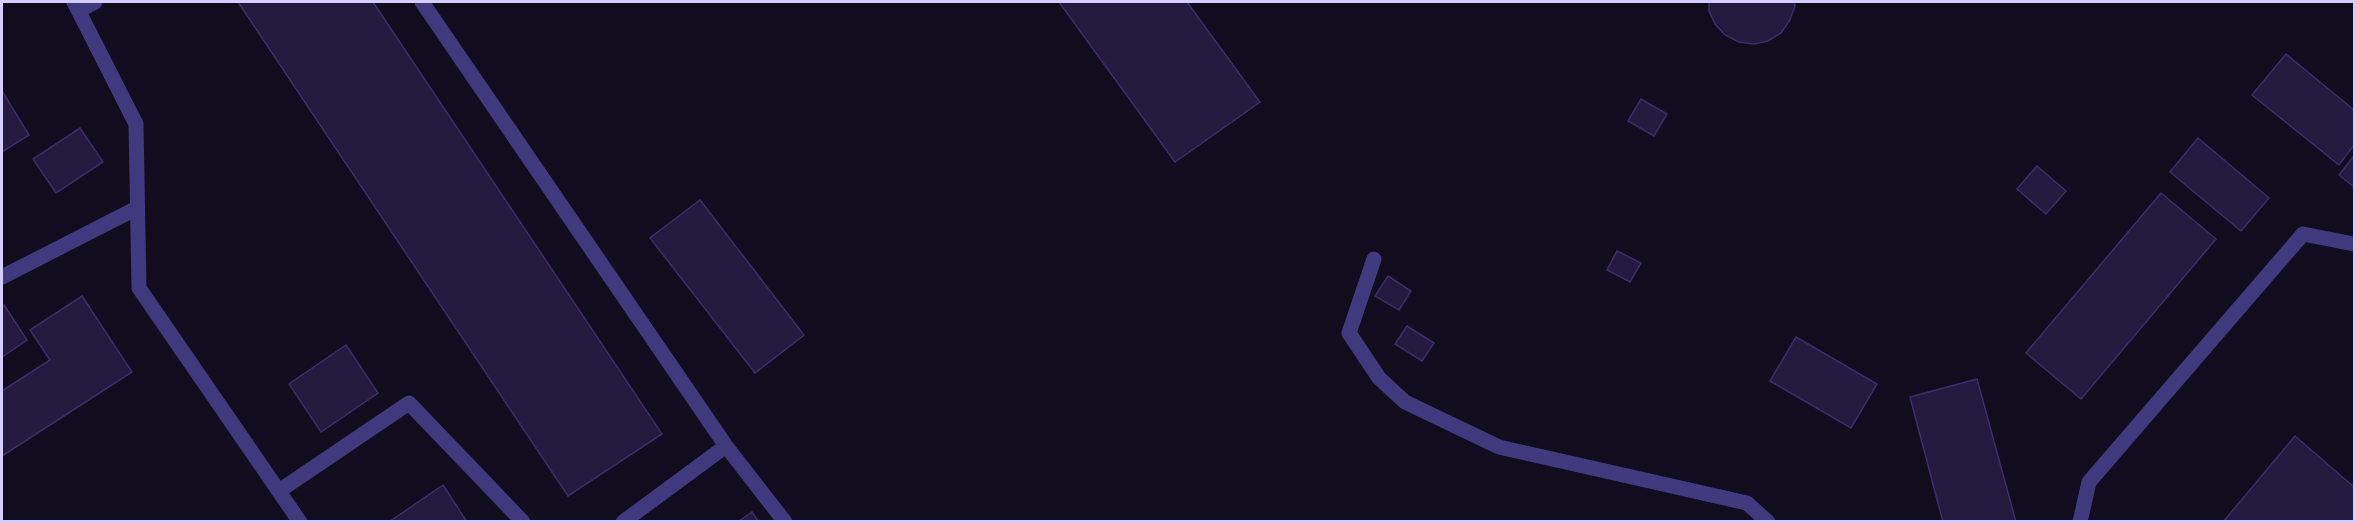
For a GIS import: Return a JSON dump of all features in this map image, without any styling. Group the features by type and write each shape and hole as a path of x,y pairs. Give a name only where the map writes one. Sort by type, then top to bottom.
{"lane":[{"path":"95,2 76,6 136,124 139,288 300,522"},
{"path":"422,2 726,446 785,522"},
{"path":"2,277 137,208"},
{"path":"2080,522 2089,482 2303,234 2355,244"},
{"path":"1374,260 1349,333 1379,378 1405,402 1499,447 1747,503 1768,522"},
{"path":"279,491 409,403 523,522"},
{"path":"623,522 726,446"}],"building":[{"path":"238,2 373,2 662,434 568,496"},
{"path":"1059,2 1187,2 1260,102 1175,162"},
{"path":"1709,2 1794,2 1795,6 1790,20 1781,33 1768,41 1754,44 1739,42 1725,35 1715,24 1709,11"},
{"path":"2286,54 2354,110 2354,145 2339,165 2252,95"},
{"path":"2,91 29,135 2,152"},
{"path":"1641,99 1667,114 1654,136 1628,121"},
{"path":"80,128 103,162 56,193 33,159"},
{"path":"2198,138 2269,198 2241,231 2170,172"},
{"path":"2354,156 2354,187 2339,175"},
{"path":"2037,166 2066,191 2046,214 2017,189"},
{"path":"2161,193 2216,239 2081,399 2026,353"},
{"path":"700,200 804,335 755,373 650,238"},
{"path":"1617,251 1641,263 1630,282 1607,270"},
{"path":"1388,276 1411,291 1399,310 1375,296"},
{"path":"82,296 132,372 2,456 2,391 50,360 30,330"},
{"path":"4,305 27,340 2,357 2,306"},
{"path":"1407,326 1434,343 1422,361 1395,344"},
{"path":"1796,337 1877,384 1851,428 1770,381"},
{"path":"346,345 378,393 321,432 289,384"},
{"path":"1977,379 2016,522 1943,522 1910,397"},
{"path":"2295,436 2354,487 2354,522 2223,522"},
{"path":"443,485 467,522 389,522"},
{"path":"752,512 759,522 738,522"}]}
